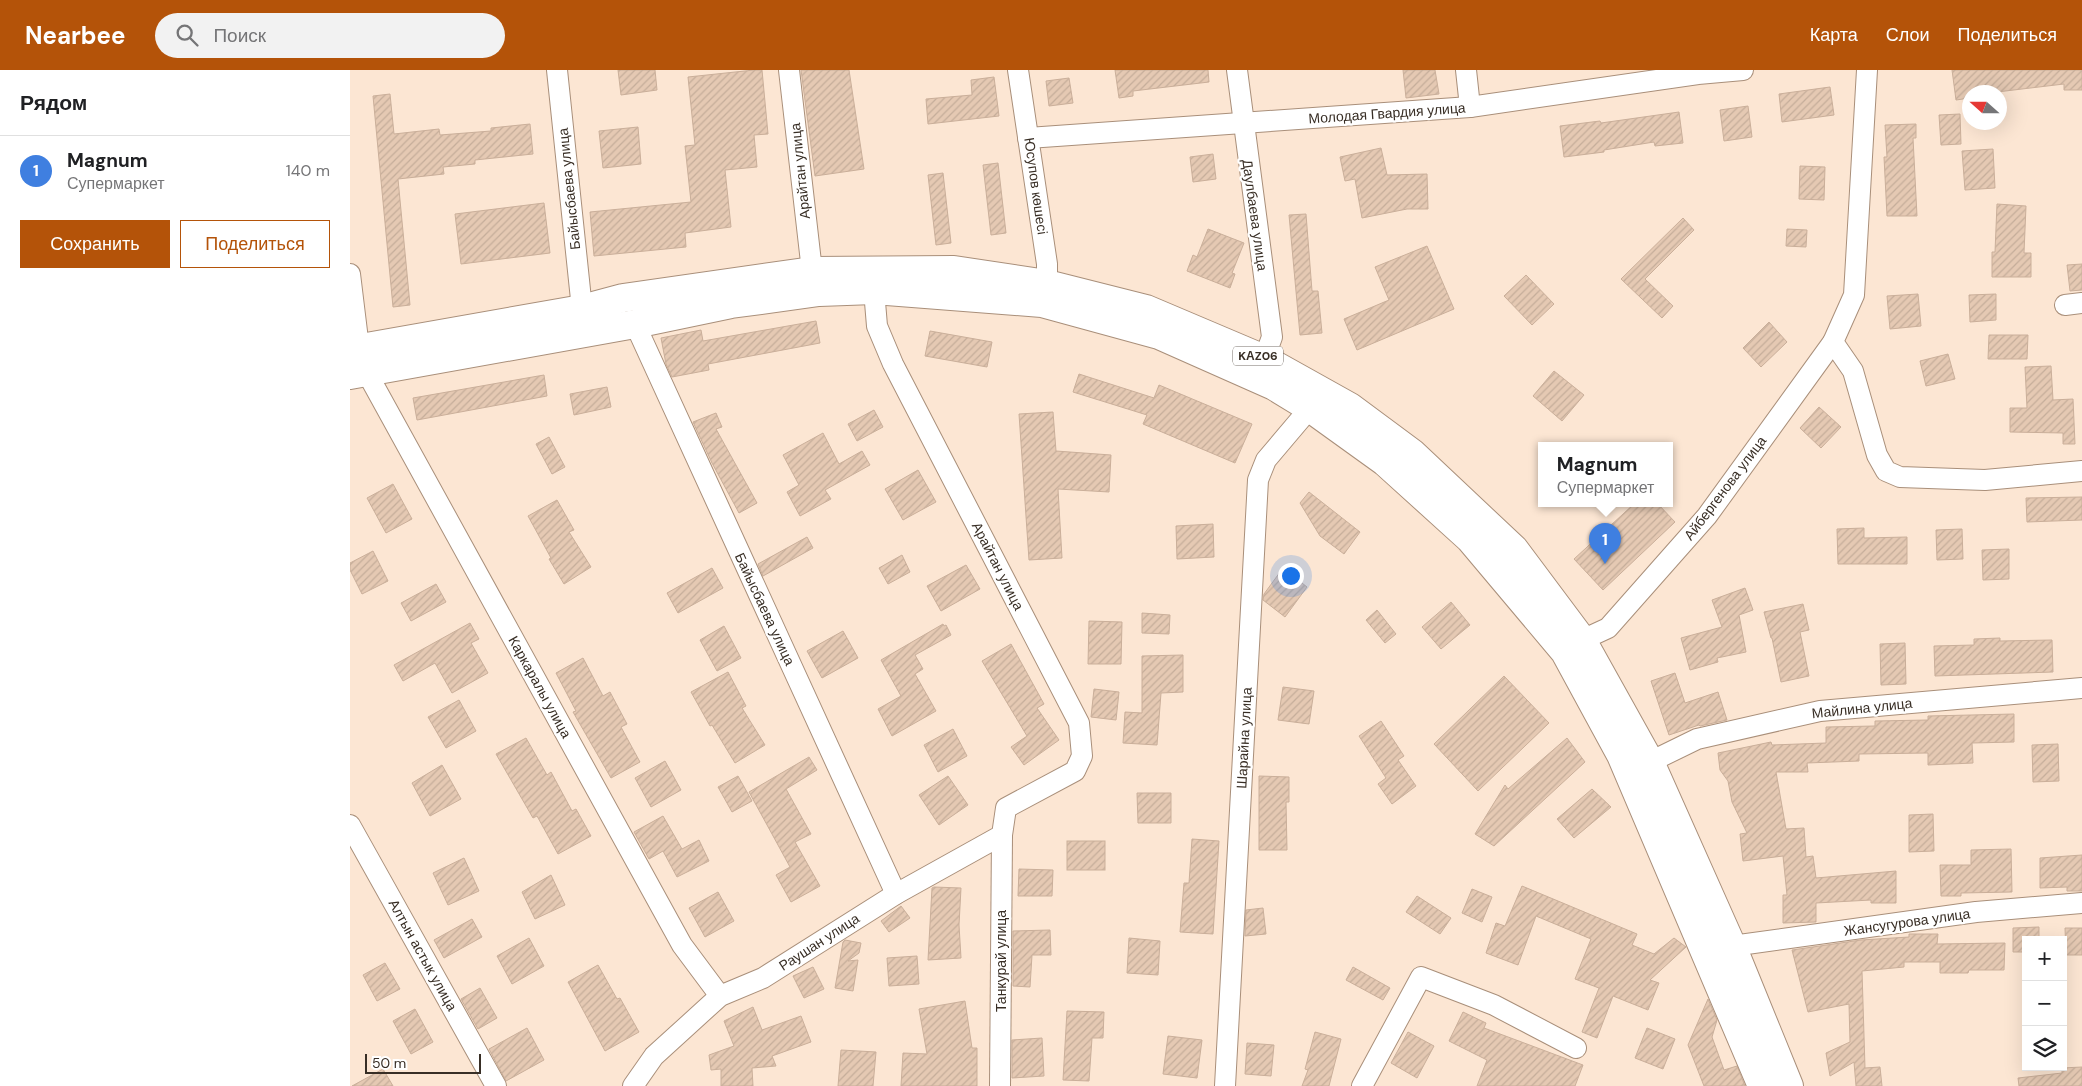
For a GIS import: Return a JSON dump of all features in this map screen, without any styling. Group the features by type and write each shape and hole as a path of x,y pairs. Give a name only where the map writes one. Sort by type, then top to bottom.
{"highway":[{"name":"KАZ06","path":"356,362 623,298 812,272 954,270 1045,293 1146,309 1264,358 1350,407 1412,453 1514,549 1582,640 1650,762 1732,946 1788,1086"},
{"name":"KАZ06","path":"356,362 635,324 731,304 819,292 874,290 1045,293 1159,335 1274,386 1310,408 1385,462 1470,539 1565,652 1621,755 1762,1086"}],"street":[{"name":"Байысбаева улица","path":"557,70 582,309"},
{"name":"Арайтан улица","path":"789,70 812,272"},
{"name":"Юсупов көшесі","path":"1018,70 1047,264 1045,293"},
{"name":"Даулбаева улица","path":"1237,70 1272,337 1264,358"},
{"path":"1466,70 1470,107"},
{"name":"Молодая Гвардия улица","path":"1028,138 1470,107 1698,72 1743,70"},
{"name":"Айбергенова улица","path":"1582,640 1608,628 1707,516 1832,342 1854,295 1866,70"},
{"path":"350,274 356,362"},
{"name":"Арайтан улица","path":"874,290 877,326 893,364 1079,723 1082,756 1075,771 1006,808 1002,835"},
{"name":"Байысбаева улица","path":"635,324 896,894"},
{"path":"1832,342 1853,370 1877,455 1886,471 1900,477 1985,480 2082,471"},
{"name":"Каркаралы улица","path":"356,362 682,945 720,996"},
{"name":"Шарайна улица","path":"1225,1086 1258,480 1266,460 1310,408"},
{"name":"Майлина улица","path":"1650,762 1697,739 1820,711 2082,688"},
{"name":"Алтын астык улица","path":"350,824 496,1086"},
{"name":"Раушан улица","path":"633,1086 654,1056 720,996 763,978 896,894 1002,835"},
{"name":"Танкурай улица","path":"1000,1086 1002,835"},
{"name":"Жансугурова улица","path":"1732,946 1976,912 2082,903"},
{"path":"1362,1086 1421,977 1494,1005 1576,1048"}],"building":[{"path":"618,70 655,70 657,90 621,95"},
{"path":"762,70 768,134 754,135 757,167 725,170 731,227 685,233 686,247 594,256 590,212 691,202 685,146 695,145 688,77"},
{"path":"801,70 849,70 864,169 815,176"},
{"path":"1115,70 1208,70 1209,82 1133,91 1133,96 1119,98"},
{"path":"1403,70 1435,70 1439,94 1406,98"},
{"path":"1952,70 2082,70 2082,90 2064,90 2064,84 2007,91 2007,85 1962,85 1962,99 1956,100"},
{"path":"994,77 999,116 928,124 926,99 972,95 971,80"},
{"path":"1069,78 1073,103 1049,106 1046,81"},
{"path":"1830,87 1834,115 1782,122 1779,94"},
{"path":"390,94 394,134 439,129 440,135 491,131 491,128 530,124 533,154 475,160 475,164 443,167 444,174 398,179 410,305 393,307 373,96"},
{"path":"1748,106 1752,137 1724,141 1720,110"},
{"path":"1679,112 1683,143 1655,146 1654,142 1604,150 1604,152 1564,157 1560,126 1600,121 1601,123"},
{"path":"1960,114 1961,144 1941,145 1939,115"},
{"path":"1916,124 1916,138 1913,138 1917,216 1887,216 1884,157 1887,157 1885,125"},
{"path":"638,127 641,164 603,168 599,131"},
{"path":"1381,148 1387,175 1427,174 1428,209 1407,209 1362,218 1355,179 1345,181 1340,157"},
{"path":"1993,149 1995,188 1965,190 1962,151"},
{"path":"1213,154 1216,179 1193,182 1190,157"},
{"path":"998,163 1006,233 991,235 983,165"},
{"path":"1800,166 1825,167 1824,200 1799,199"},
{"path":"943,173 951,243 936,245 928,175"},
{"path":"544,203 550,253 461,264 455,214"},
{"path":"1997,204 2026,206 2024,253 2031,253 2031,277 1992,277 1992,252 1995,252"},
{"path":"1306,214 1312,291 1318,291 1322,333 1300,335 1289,215"},
{"path":"1683,218 1694,230 1645,279 1673,306 1662,318 1621,279"},
{"path":"1208,229 1244,243 1232,273 1235,274 1230,288 1187,271 1193,255 1197,257"},
{"path":"1787,229 1807,230 1806,247 1786,246"},
{"path":"1427,246 1454,309 1357,350 1344,319 1389,300 1375,267"},
{"path":"2082,264 2082,290 2070,291 2067,265"},
{"path":"1526,275 1554,304 1532,325 1504,296"},
{"path":"1918,294 1921,326 1890,329 1887,296"},
{"path":"1996,294 1996,320 1970,322 1969,295"},
{"path":"816,321 820,343 708,364 709,370 672,377 666,364 661,338 701,330 703,341"},
{"path":"1769,322 1787,342 1761,367 1743,348"},
{"path":"930,331 992,342 987,367 925,356"},
{"path":"1989,335 2028,335 2027,359 1988,359"},
{"path":"1948,354 1955,379 1926,386 1920,361"},
{"path":"2051,366 2053,400 2073,399 2075,444 2063,444 2063,433 2010,432 2010,408 2027,408 2025,367"},
{"path":"1554,371 1584,395 1562,421 1533,396"},
{"path":"1079,374 1154,398 1159,385 1252,424 1235,463 1143,424 1147,415 1073,392"},
{"path":"544,375 547,396 417,420 413,398"},
{"path":"607,387 611,407 574,415 570,394"},
{"path":"1819,407 1841,427 1821,448 1800,428"},
{"path":"874,410 883,427 857,441 848,424"},
{"path":"1053,412 1056,451 1111,455 1109,492 1058,489 1062,558 1029,560 1019,414"},
{"path":"716,413 722,427 716,429 757,503 739,513 712,463 693,422"},
{"path":"823,433 839,464 862,451 870,465 825,490 831,499 800,516 787,492 799,485 783,455"},
{"path":"549,437 565,467 552,474 536,444"},
{"path":"918,470 936,502 903,520 885,489"},
{"path":"393,484 412,519 386,533 367,498"},
{"path":"1309,492 1360,532 1344,554 1320,536 1300,503"},
{"path":"2082,497 2082,520 2027,522 2026,498"},
{"path":"557,500 574,530 569,532 591,567 564,584 549,559 551,558 528,516"},
{"path":"1631,507 1661,507 1675,522 1603,590 1574,559"},
{"path":"1213,524 1214,557 1177,559 1176,526"},
{"path":"1864,528 1864,538 1907,537 1907,564 1838,564 1837,529"},
{"path":"1962,529 1963,559 1937,560 1936,530"},
{"path":"807,537 813,548 763,576 758,564"},
{"path":"2009,549 2009,579 1983,580 1982,550"},
{"path":"373,551 388,581 362,594 350,570 350,563"},
{"path":"902,555 910,572 888,584 879,568"},
{"path":"966,565 980,589 941,611 927,586"},
{"path":"712,568 723,588 678,613 667,593"},
{"path":"1283,568 1307,587 1285,617 1263,600 1264,594"},
{"path":"436,584 446,602 411,621 401,603"},
{"path":"1745,588 1753,610 1739,615 1746,652 1717,658 1718,662 1690,670 1681,638 1722,627 1712,600"},
{"path":"1451,602 1470,625 1441,649 1422,627"},
{"path":"1803,604 1809,630 1800,632 1809,676 1781,682 1772,638 1764,612"},
{"path":"1377,610 1396,634 1385,643 1366,620"},
{"path":"1142,613 1170,615 1169,634 1142,633"},
{"path":"1089,621 1122,622 1121,664 1088,664"},
{"path":"470,623 479,639 471,643 488,673 452,693 435,663 403,681 394,665"},
{"path":"943,624 944,626 946,625 951,635 915,655 923,669 915,674 936,711 892,736 878,709 901,696 881,660"},
{"path":"724,626 741,658 717,671 700,640"},
{"path":"843,631 858,658 822,678 807,651"},
{"path":"2000,638 2000,641 2052,640 2053,672 1935,676 1934,646 1974,645 1974,639"},
{"path":"1905,643 1906,684 1881,685 1880,644"},
{"path":"1011,644 1044,704 1037,708 1059,740 1024,765 1011,747 1027,736 982,661"},
{"path":"1183,655 1183,692 1161,693 1157,745 1123,743 1125,712 1142,713 1142,656"},
{"path":"583,658 603,696 610,692 627,724 621,727 640,762 611,778 573,712 576,711 556,673"},
{"path":"728,672 746,706 742,708 765,745 735,763 712,725 710,726 691,692"},
{"path":"1675,673 1685,703 1718,692 1727,720 1699,725 1669,735 1651,681"},
{"path":"1504,676 1549,723 1478,791 1434,744"},
{"path":"1283,687 1314,691 1309,724 1278,720"},
{"path":"1094,689 1119,692 1116,720 1091,717"},
{"path":"459,700 476,731 446,748 428,717"},
{"path":"2014,714 2014,742 1972,743 1973,763 1928,765 1928,753 1859,754 1859,761 1807,763 1808,772 1776,772 1786,829 1804,828 1806,857 1813,856 1816,878 1896,871 1896,903 1871,903 1871,900 1816,903 1816,922 1783,923 1783,895 1787,895 1783,856 1743,861 1740,834 1747,833 1732,802 1728,781 1720,770 1718,753 1771,742 1772,745 1826,743 1826,727 1875,726 1875,721 1928,720 1928,716"},
{"path":"1381,721 1404,756 1398,760 1416,786 1392,804 1378,784 1386,778 1359,736"},
{"path":"953,729 967,756 938,772 924,745"},
{"path":"526,738 547,775 551,772 572,811 576,809 591,836 558,854 537,816 533,818 496,754"},
{"path":"1567,738 1585,762 1494,846 1475,834 1505,785 1508,789"},
{"path":"2058,744 2059,781 2033,782 2032,745"},
{"path":"809,757 817,770 786,789 811,834 795,842 820,886 791,902 776,875 790,867 749,792"},
{"path":"665,761 681,790 651,807 635,778"},
{"path":"442,765 461,799 430,816 412,783"},
{"path":"738,776 752,801 732,812 718,787"},
{"path":"948,776 968,805 939,825 919,795"},
{"path":"1259,776 1289,777 1289,802 1286,802 1287,850 1259,850"},
{"path":"1592,789 1611,807 1574,838 1557,819"},
{"path":"1137,793 1171,793 1171,823 1138,823"},
{"path":"1933,814 1934,851 1909,852 1909,815"},
{"path":"663,816 682,849 699,840 709,861 677,877 663,851 649,859 634,832"},
{"path":"1192,839 1219,841 1213,934 1180,932 1184,883 1189,883"},
{"path":"1067,841 1105,841 1105,870 1067,870"},
{"path":"2011,849 2012,892 1961,893 1961,896 1941,896 1940,865 1971,865 1971,850"},
{"path":"2082,855 2082,891 2067,891 2067,887 2040,888 2040,858"},
{"path":"464,858 479,891 448,905 433,873"},
{"path":"1019,869 1053,870 1052,896 1018,896"},
{"path":"551,875 565,905 535,919 522,892"},
{"path":"1522,886 1637,934 1632,945 1654,954 1674,938 1686,947 1650,980 1659,983 1648,1010 1613,996 1597,1038 1582,1032 1599,988 1575,979 1591,939 1536,916 1518,965 1486,953 1496,923 1505,926"},
{"path":"932,888 961,888 959,925 961,958 928,960"},
{"path":"1472,889 1492,897 1482,922 1462,913"},
{"path":"718,892 734,921 705,937 689,908"},
{"path":"1417,896 1451,918 1440,934 1406,912"},
{"path":"901,906 910,918 889,932 881,921"},
{"path":"1263,908 1266,934 1245,936 1246,910"},
{"path":"472,919 482,937 444,958 434,940"},
{"path":"2039,927 2039,936 2022,936 2022,952 2013,952 2013,928"},
{"path":"2065,928 2082,928 2082,955 2067,955 2067,936 2065,936"},
{"path":"1050,930 1051,955 1032,955 1030,987 1013,986 1013,931"},
{"path":"1909,934 1938,934 1937,944 2005,943 2004,970 1969,970 1968,973 1940,973 1940,962 1904,962 1904,967 1862,971 1865,1068 1880,1067 1882,1086 1856,1086 1854,1062 1830,1076 1826,1053 1850,1042 1849,1004 1808,1012 1792,950 1861,940 1909,937"},
{"path":"529,938 544,966 512,984 497,956"},
{"path":"1129,938 1160,941 1158,975 1127,973"},
{"path":"845,940 861,943 859,953 848,961 858,960 853,991 835,988 843,942"},
{"path":"917,956 919,984 889,986 887,958"},
{"path":"385,963 400,989 377,1001 363,975"},
{"path":"598,965 617,999 620,998 639,1032 605,1051 568,982"},
{"path":"813,967 824,989 804,998 793,976"},
{"path":"1353,967 1390,988 1383,1000 1346,980"},
{"path":"480,988 497,1018 478,1029 461,999"},
{"path":"1708,999 1717,1020 1712,1037 1724,1070 1737,1066 1745,1086 1704,1086 1688,1045"},
{"path":"965,1001 972,1048 977,1048 977,1086 901,1086 903,1053 927,1054 919,1009"},
{"path":"753,1007 762,1030 801,1016 811,1042 772,1056 776,1066 752,1068 753,1086 721,1086 721,1069 711,1070 709,1055 734,1046 724,1021"},
{"path":"415,1009 433,1042 411,1054 393,1021"},
{"path":"1067,1011 1104,1012 1103,1038 1092,1038 1089,1081 1063,1080"},
{"path":"1463,1012 1486,1023 1484,1028 1583,1065 1575,1086 1477,1086 1487,1060 1449,1041"},
{"path":"527,1028 544,1060 506,1081 489,1049"},
{"path":"1647,1028 1675,1039 1663,1069 1635,1058"},
{"path":"1315,1032 1341,1039 1329,1086 1302,1086 1308,1070 1305,1069"},
{"path":"1408,1032 1434,1046 1417,1078 1391,1063"},
{"path":"1168,1036 1202,1040 1197,1078 1163,1074"},
{"path":"1042,1038 1044,1076 1012,1078 1012,1040"},
{"path":"1247,1043 1274,1045 1271,1076 1245,1074"},
{"path":"841,1050 876,1052 873,1086 838,1086"},
{"path":"2082,1067 2082,1086 2019,1086 2018,1078 2062,1073 2062,1071 2067,1071 2067,1068"},
{"path":"383,1069 393,1086 352,1086"}],"place":[{"name":"Magnum","path":"1605,564"}]}
